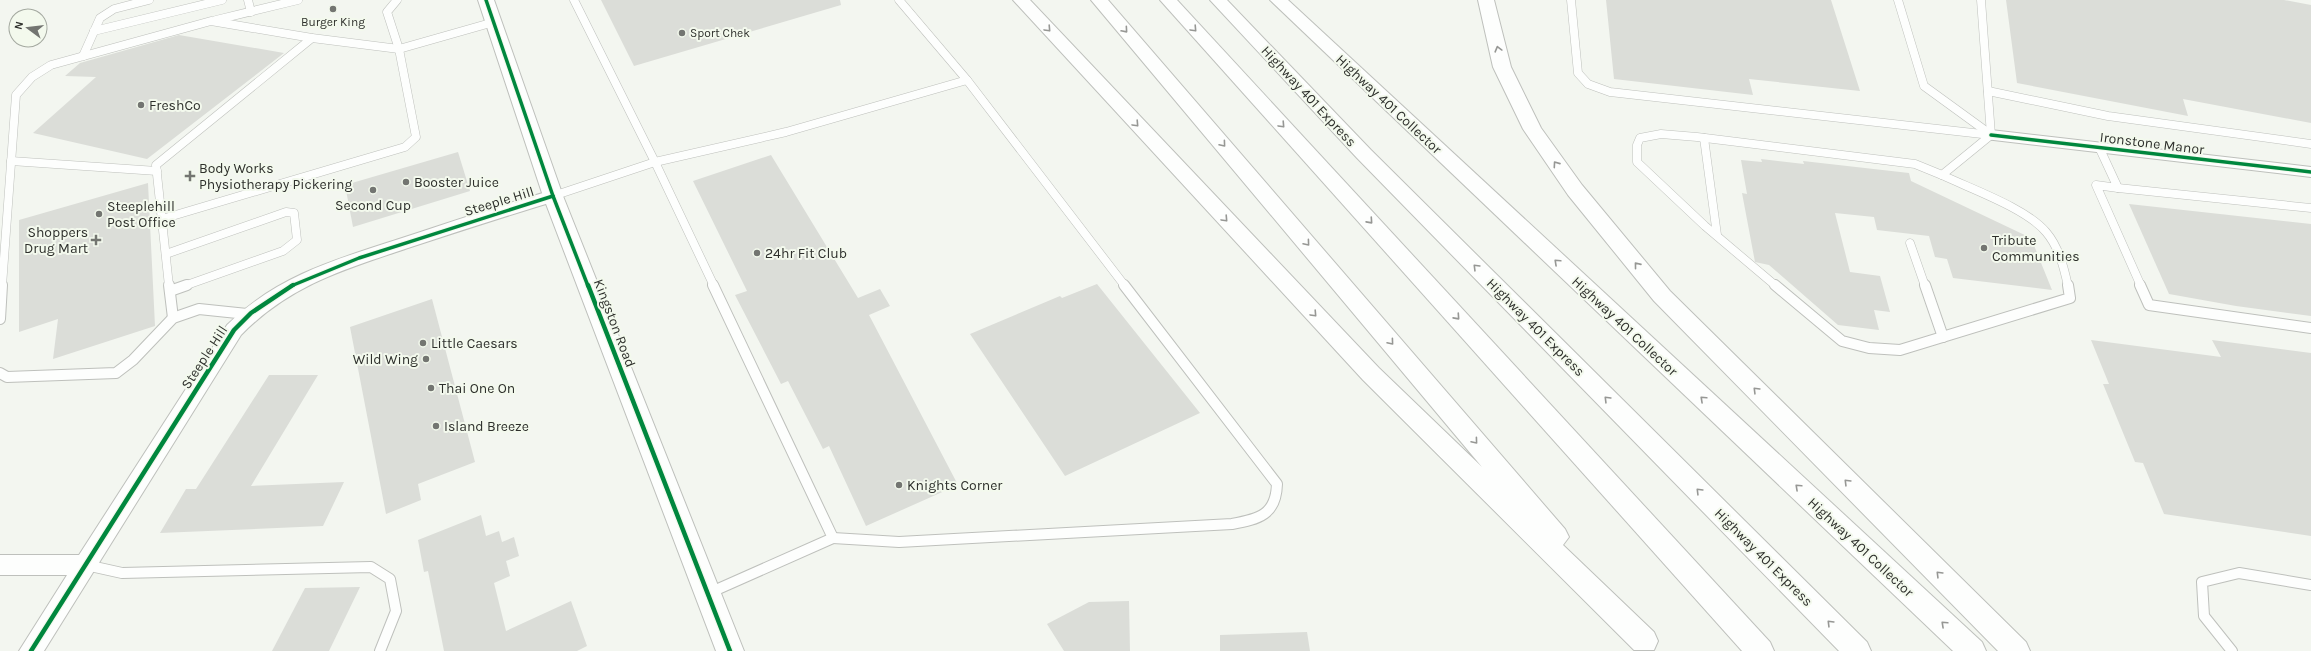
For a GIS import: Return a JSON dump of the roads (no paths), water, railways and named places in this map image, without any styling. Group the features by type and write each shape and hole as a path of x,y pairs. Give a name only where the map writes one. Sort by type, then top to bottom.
{"main road":[{"name":"Kingston Road","path":"486,0 553,196 730,651"},
{"path":"1021,0 1371,374 1648,646"},
{"path":"1099,0 1648,646"},
{"path":"1168,0 1760,651"},
{"name":"Highway 401 Express","path":"1218,0 1364,154 1857,651"},
{"name":"Highway 401 Collector","path":"1278,0 1972,651"},
{"path":"1486,0 1502,67 1532,129 1580,196 1662,296 2016,651"}],"street":[{"name":"Ironstone Manor","path":"1991,135 2311,172"},
{"name":"Steeple Hill","path":"31,651 234,330 247,314 279,292 330,268 553,196"},
{"path":"0,565 86,565"}],"lane":[{"path":"83,56 100,18 114,9 149,0"},
{"path":"94,31 222,0"},
{"path":"248,0 251,12"},
{"path":"0,319 16,95 32,77 52,65 83,56 211,21 298,0"},
{"path":"574,0 655,162 833,538"},
{"path":"708,594 833,538 899,542 1232,524 1254,520 1272,509 1278,498 1277,484 967,80 899,0"},
{"path":"1571,0 1578,73 1588,84 1610,92 1991,135"},
{"path":"1898,0 1924,86 1991,135"},
{"path":"1981,0 1991,135"},
{"path":"162,219 405,147 416,137 399,49 387,12 394,2"},
{"path":"211,21 312,38 399,49 494,22"},
{"path":"173,318 156,165 312,38"},
{"path":"553,196 655,162 786,132 967,80"},
{"path":"1988,91 2038,103 2186,128 2311,144"},
{"path":"1661,134 1704,138 1915,164 1942,175 2019,214 2040,227 2054,245 2070,298 1900,350 1869,348 1842,341 1717,235 1637,162 1637,145 1640,138 1661,134"},
{"path":"1942,175 1991,135"},
{"path":"1704,138 1717,235"},
{"path":"2099,148 2118,188"},
{"path":"11,161 157,171"},
{"path":"2311,208 2096,185 2149,305 2311,328"},
{"path":"166,254 286,212 294,213 297,240 282,251 170,291"},
{"path":"1910,243 1943,337"},
{"path":"0,373 7,377 116,373 133,360 173,318 199,308 247,314"},
{"path":"86,565 122,573 371,567 390,579 396,611 380,651"},
{"path":"2232,651 2204,616 2202,582 2238,573 2311,585"}],"place":[{"name":"Burger King","path":"333,9"},
{"name":"Sport Chek","path":"682,33"},
{"name":"FreshCo","path":"141,105"},
{"name":"Body Works Physiotherapy Pickering","path":"190,176"},
{"name":"Booster Juice","path":"406,182"},
{"name":"Second Cup","path":"373,190"},
{"name":"Steeplehill Post Office","path":"99,214"},
{"name":"Shoppers Drug Mart","path":"96,240"},
{"name":"Tribute Communities","path":"1984,248"},
{"name":"24hr Fit Club","path":"757,253"},
{"name":"Little Caesars","path":"423,343"},
{"name":"Wild Wing","path":"426,359"},
{"name":"Thai One On","path":"431,388"},
{"name":"Island Breeze","path":"436,426"},
{"name":"Knights Corner","path":"899,485"}]}
